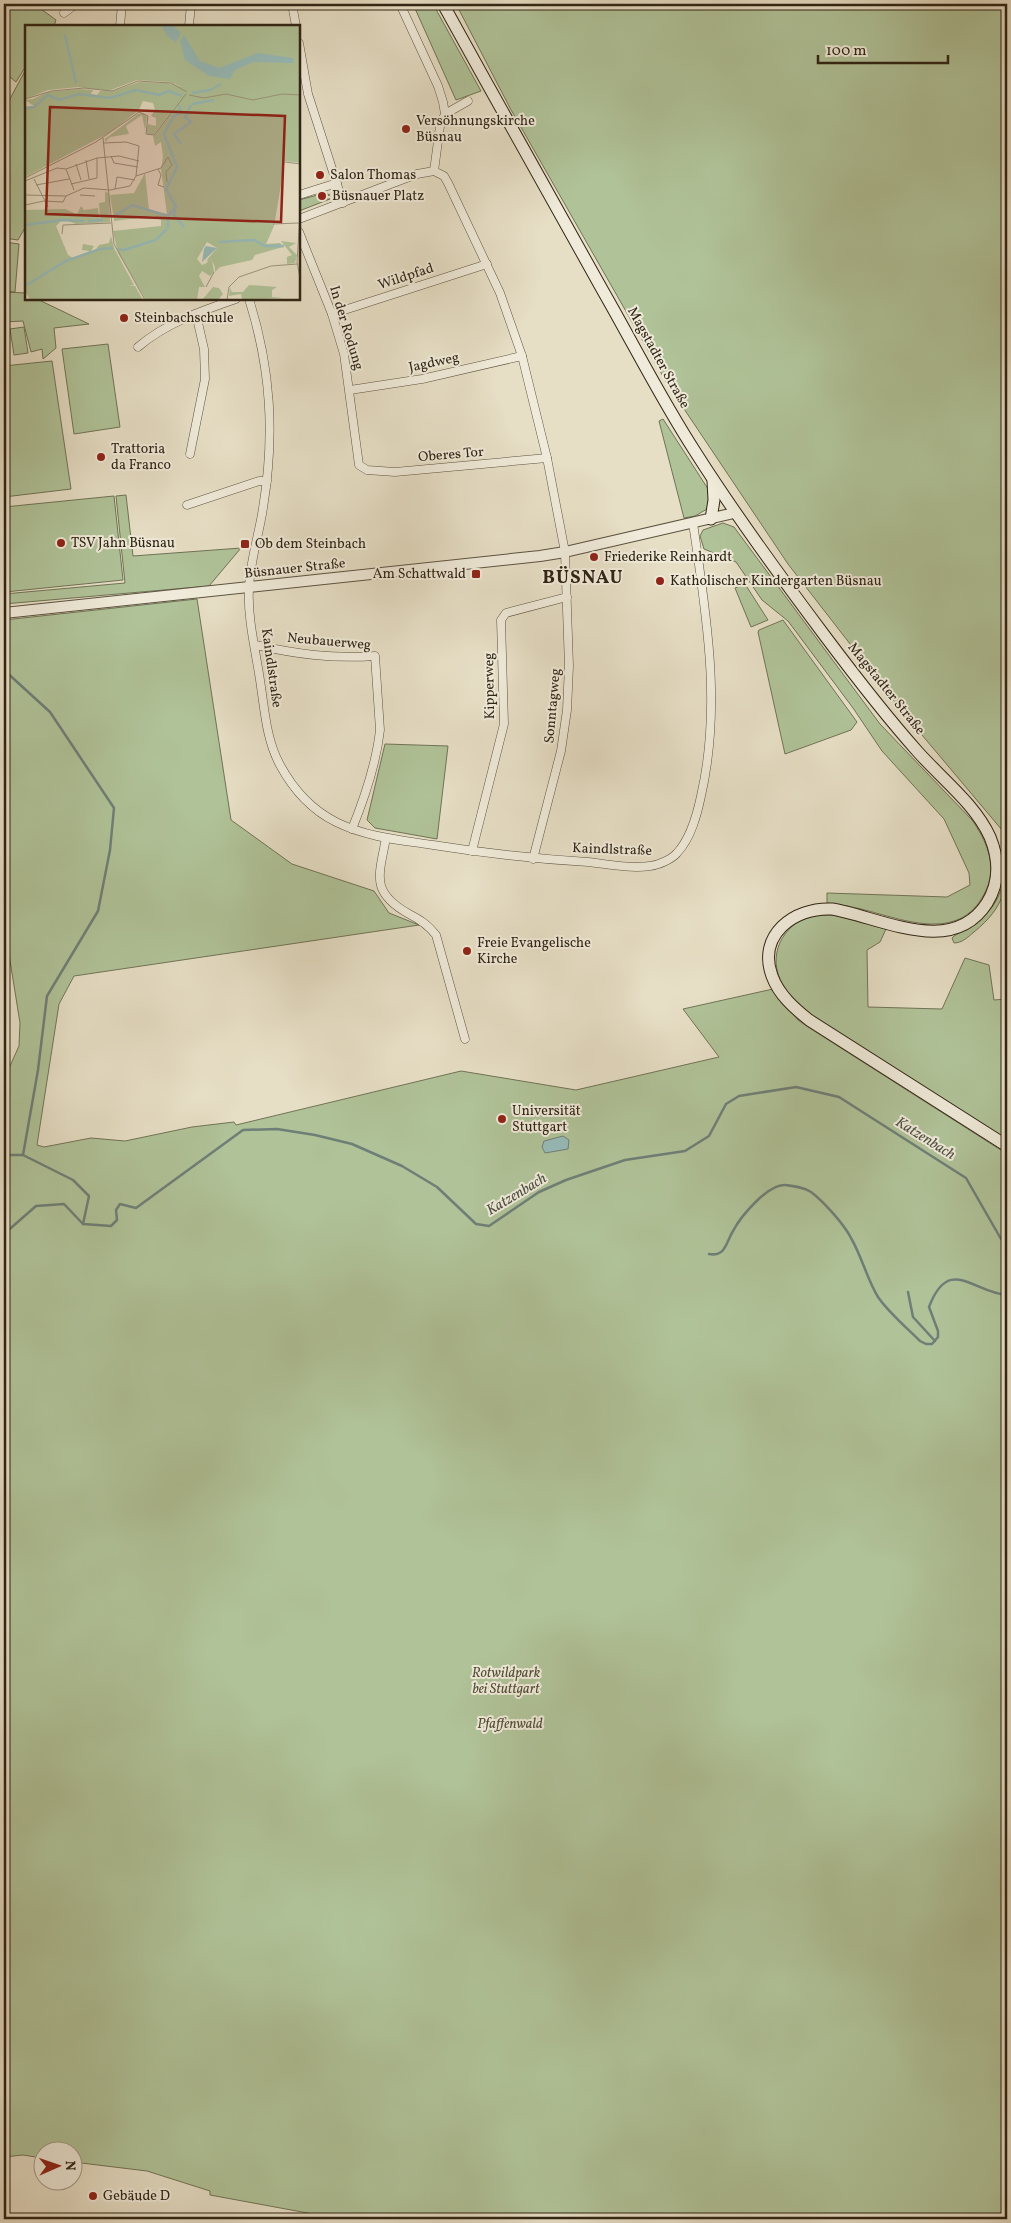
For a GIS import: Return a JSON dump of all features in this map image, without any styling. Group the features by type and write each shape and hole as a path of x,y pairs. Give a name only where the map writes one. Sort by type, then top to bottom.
{"main road":[{"name":"Magstadter Straße","path":"443,4 653,382 734,513 873,700 982,822 992,843 997,864 995,886 982,909 964,924 946,930 916,930 832,909 810,910 797,914 780,928 774,940 769,963 773,978 785,998 809,1020 1007,1146"},
{"path":"711,519 714,500 712,479"}],"street":[{"path":"64,13 76,4"},
{"path":"120,25 122,4"},
{"path":"189,25 191,4"},
{"path":"292,4 296,25"},
{"path":"400,4 438,86 445,114 440,126 434,171"},
{"path":"300,49 308,94 343,203"},
{"path":"445,114 468,101"},
{"path":"300,219 425,172 434,171 444,176 500,292 522,356 546,458 565,552"},
{"path":"300,196 337,183"},
{"name":"In der Rodung","path":"300,234 332,314 344,354 359,465"},
{"name":"Wildpfad","path":"332,314 487,264"},
{"path":"138,347 154,333 233,300"},
{"path":"248,587 267,481 270,414 268,375 263,346 249,300"},
{"path":"190,454 205,379 204,349 196,314"},
{"name":"Jagdweg","path":"350,390 422,379 522,356"},
{"name":"Oberes Tor","path":"359,465 367,470 395,472 546,458"},
{"path":"187,505 259,481 267,481"},
{"name":"Büsnauer Straße","path":"4,613 565,552 734,513"},
{"name":"Kaindlstraße","path":"248,587 268,737 279,764 292,786 321,814 352,829 386,838 533,859 650,866 676,855 692,829 706,776 711,727 712,682 710,638 693,523"},
{"name":"Sonntagweg","path":"533,859 561,751 567,710 569,666 565,552"},
{"name":"Kipperweg","path":"472,851 504,724 501,620 506,613 568,597"},
{"name":"Neubauerweg","path":"255,645 304,655 375,656 379,740 364,800 352,829"},
{"path":"386,838 380,871 380,885 384,896 395,906 428,924 436,935 464,1039"}],"green space":[{"path":"4,4 39,4 41,9 56,20 54,25 25,25 25,68 16,82 4,72"},
{"path":"413,4 433,4 481,91 456,100"},
{"path":"456,4 1007,4 1007,836 906,716 788,564 668,385 510,108"},
{"path":"25,71 25,228 18,240 4,238 4,110"},
{"path":"325,193 330,195 326,196 326,199 330,199 300,211 300,200"},
{"path":"4,242 19,244 15,292 4,291"},
{"path":"4,292 25,293 25,300 39,300 89,324 54,328 56,348 43,359 42,349 31,352 23,321 4,322"},
{"path":"24,327 28,353 14,355 10,329"},
{"path":"108,344 120,427 74,434 62,349"},
{"path":"52,361 71,489 4,497 4,366"},
{"path":"663,419 710,492 707,509 695,516 684,518 659,421"},
{"path":"126,495 133,556 241,548 209,586 4,604 4,594 125,583 116,496"},
{"name":"TSV Jahn Büsnau","path":"114,496 123,580 5,592 4,507"},
{"path":"723,523 734,527 880,724 972,820 982,836 990,861 990,879 976,906 963,917 948,923 931,924 827,903 827,893 947,897 970,885 969,873 944,819 882,751 853,708 788,621 762,600 736,562 704,549 700,536 703,530"},
{"path":"745,584 768,620 751,627 735,588"},
{"name":"Pfaffenwald","path":"197,599 231,820 292,864 374,891 389,913 419,925 74,976 59,1004 37,1145 44,1147 91,1138 125,1141 192,1127 234,1122 236,1125 461,1071 576,1090 719,1057 683,1009 773,989 798,1020 1007,1154 1007,2219 340,2219 210,2195 210,2191 147,2171 82,2163 82,2140 32,2140 32,2156 23,2155 4,2157 4,1073 10,1066 19,1046 20,1023 4,923 4,620"},
{"path":"783,620 857,722 851,730 785,754 758,632"},
{"path":"385,744 448,746 437,839 375,828 367,820"},
{"path":"1007,847 1006,884 999,904 993,914 974,932 962,941 954,943 952,938 954,936 982,918 995,903 1004,871 1002,848"},
{"path":"812,915 834,915 886,929 880,942 867,950 868,1007 942,1009 965,958 989,965 994,1000 1007,999 1007,1140 812,1016 792,998 778,974 777,953 785,934 792,926"}],"water":[{"path":"563,1136 569,1140 568,1149 545,1153 542,1147 544,1141"}],"waterway":[{"path":"4,670 50,712 114,808 110,850 98,911 47,996 38,1070 23,1155"},
{"name":"Katzenbach","path":"4,1155 23,1155 73,1180 89,1196 83,1224 111,1226 117,1220 116,1210 120,1204 136,1208 243,1130 277,1129 315,1135 352,1144 402,1166 437,1187 476,1224 489,1226 539,1192 566,1180 625,1160 685,1151 709,1136 726,1104 739,1096 796,1087 839,1097 966,1178 1001,1239 1007,1238"},
{"path":"709,1254 719,1253 725,1248 742,1217 763,1195 778,1186 785,1185 802,1188 811,1192 827,1207 848,1232 882,1303 920,1341 926,1344 932,1344 938,1337 938,1331 929,1307 937,1291 945,1283 953,1280 962,1280 994,1293 1007,1295"},
{"path":"4,1234 36,1206 64,1204 83,1224"},
{"path":"908,1292 913,1317 935,1341"}],"place":[{"name":"Versöhnungskirche Büsnau","path":"406,129"},
{"name":"Salon Thomas","path":"320,175"},
{"name":"Büsnauer Platz","path":"322,196"},
{"name":"Steinbachschule","path":"124,318"},
{"name":"Trattoria da Franco","path":"101,457"},
{"name":"TSV Jahn Büsnau","path":"61,543"},
{"name":"Ob dem Steinbach","path":"245,544"},
{"name":"Friederike Reinhardt","path":"594,557"},
{"name":"Am Schattwald","path":"476,574"},
{"name":"Katholischer Kindergarten Büsnau","path":"660,581"},
{"name":"Freie Evangelische Kirche","path":"467,951"},
{"name":"Universität Stuttgart","path":"502,1119"},
{"name":"Gebäude D","path":"93,2196"}],"district":[{"name":"BÜSNAU","path":"583,578"}],"park label":[{"name":"Rotwildpark bei Stuttgart","path":"506,1682"}]}
